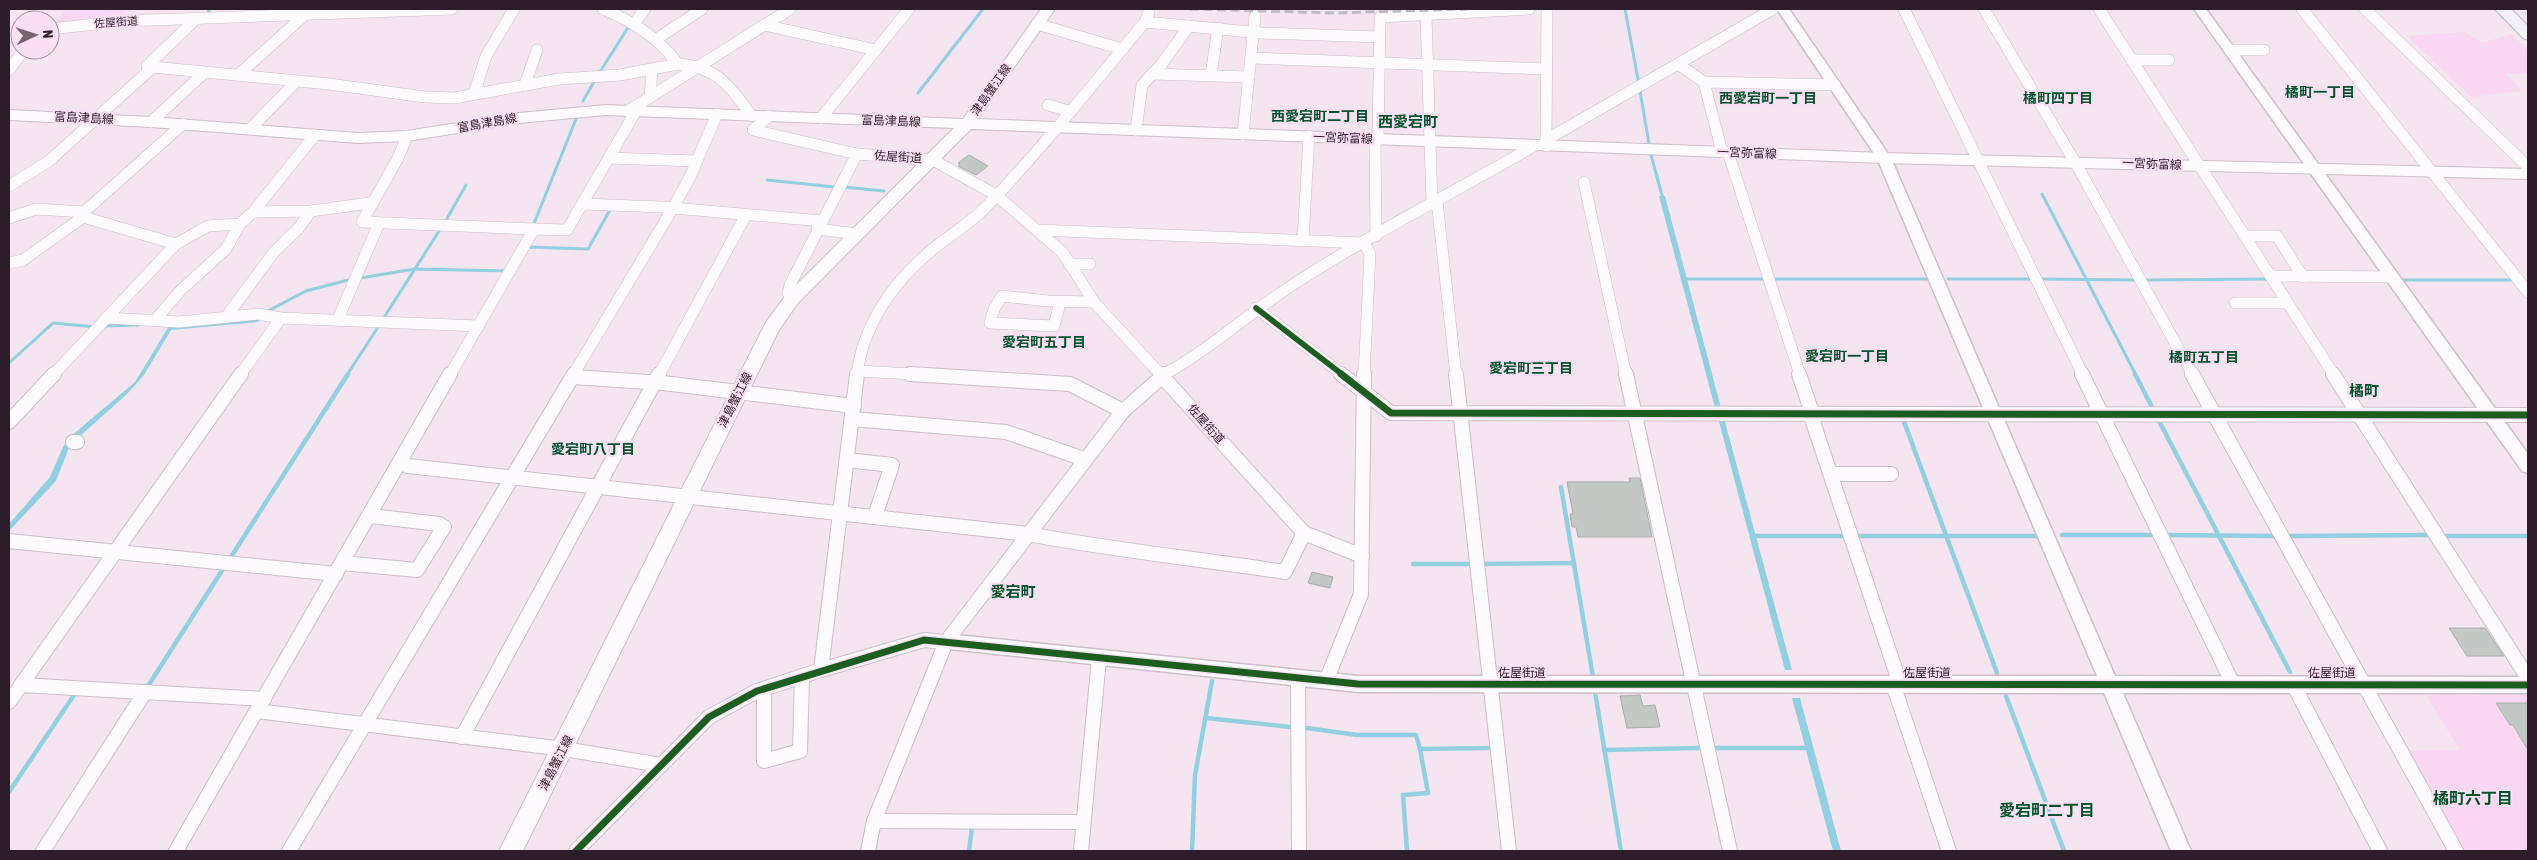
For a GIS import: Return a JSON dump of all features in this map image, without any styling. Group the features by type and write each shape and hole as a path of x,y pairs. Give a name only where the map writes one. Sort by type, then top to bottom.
{"main road":[{"name":"津島蟹江線","path":"511,851 564,749 686,497 772,326 792,299 967,124 1048,9"},
{"path":"2503,9 2525,29"},
{"name":"富島津島線","path":"9,115 183,124 358,138 407,136 556,113 632,111 967,124"},
{"name":"一宮弥富線","path":"967,124 1884,158 2528,174"}],"street":[{"path":"123,21 132,9"},
{"name":"佐屋街道","path":"60,28 123,21 197,18 285,11 307,13 452,9"},
{"path":"474,94 486,56 514,9"},
{"path":"603,9 658,38 678,64"},
{"path":"634,24 644,9"},
{"path":"658,38 702,9"},
{"path":"407,136 403,150 370,203 362,222 567,230 609,158 632,111 698,66 790,9"},
{"path":"821,118 909,9"},
{"path":"1376,236 1375,144 1378,139 1380,17 1530,9"},
{"path":"1542,144 1547,9"},
{"path":"868,851 874,821 946,642 1084,459 1123,411 1162,376 1187,362 1256,308 1376,236 1542,144 1772,9"},
{"path":"1783,9 1884,158 2181,851"},
{"path":"1904,9 2233,684"},
{"path":"1984,9 2075,162 2456,851"},
{"path":"2099,9 2528,678"},
{"path":"2200,9 2528,466"},
{"path":"2302,9 2528,292"},
{"path":"2365,9 2528,167"},
{"path":"2374,9 2528,156"},
{"path":"821,670 862,349 891,291 912,266 981,211 996,195 1145,22 1149,12"},
{"path":"238,75 307,13"},
{"path":"1426,14 1434,203 1460,412 1509,851"},
{"path":"1243,134 1255,16"},
{"path":"197,18 147,66 203,74 238,75 425,97 454,98 559,79 620,75 678,64 698,66 724,78 751,115"},
{"path":"1145,22 1254,31 1379,37"},
{"path":"1037,24 1122,49"},
{"path":"764,25 876,50"},
{"path":"1136,130 1142,84 1189,26"},
{"path":"1212,75 1218,28"},
{"path":"525,85 537,50"},
{"path":"2230,50 2264,50"},
{"path":"1251,58 1546,69"},
{"path":"2132,60 2169,60"},
{"path":"1678,64 1704,82 1835,85"},
{"path":"9,186 49,161 153,67"},
{"path":"650,97 652,70"},
{"path":"152,122 203,74"},
{"path":"1152,74 1249,76"},
{"path":"250,129 297,81"},
{"path":"1704,82 1725,152 1831,474 1949,851"},
{"path":"1048,105 1069,111"},
{"path":"289,851 673,208 717,114"},
{"name":"佐屋街道","path":"769,116 753,130 857,154 932,160 996,195 1063,253 1094,302 1304,533 1362,556"},
{"path":"9,263 23,260 83,215 183,124"},
{"path":"156,319 181,290 226,249 240,224 253,212 315,135"},
{"path":"1303,240 1310,136"},
{"path":"792,299 788,293 790,285 819,225 857,154"},
{"path":"609,158 696,161"},
{"path":"1584,182 1730,851"},
{"path":"253,212 311,211 370,203"},
{"path":"582,204 673,208 746,215 819,225 858,234"},
{"path":"9,218 44,208 83,215 176,244"},
{"path":"226,318 274,252 298,229 311,211"},
{"path":"462,737 746,215"},
{"path":"338,319 379,223"},
{"path":"9,421 176,244 208,226 240,224"},
{"path":"176,851 371,516 534,229"},
{"path":"1038,230 1364,243"},
{"path":"2246,236 2277,236 2303,277"},
{"path":"1326,681 1361,594 1364,373 1370,254 1364,243"},
{"path":"1069,264 1090,264"},
{"path":"2271,276 2392,277"},
{"path":"1060,303 1054,326 990,323 994,308 1002,296 1052,300 1060,303 1094,302"},
{"path":"2235,302 2287,302"},
{"path":"1256,308 1391,413 2528,414"},
{"path":"108,318 156,319 177,325 262,315 281,318 479,326"},
{"path":"9,702 281,318"},
{"path":"858,371 1070,384 1123,411"},
{"path":"573,377 739,393 853,412 1006,432 1084,459"},
{"path":"847,460 892,465 875,516"},
{"path":"401,463 408,466 599,488 840,512 1028,534 1106,549 1151,552 1285,572 1304,533"},
{"path":"1831,474 1891,474"},
{"path":"9,541 114,552 339,568 417,570 444,527 439,524 371,516"},
{"path":"582,849 709,716 764,689 821,670 924,640 946,642"},
{"name":"佐屋街道","path":"946,642 1358,684 2528,685"},
{"path":"1081,851 1099,658"},
{"path":"764,689 764,761 800,751 802,676"},
{"path":"1298,678 1300,851"},
{"path":"2293,684 2380,851"},
{"path":"21,685 145,692 260,705 365,724 564,749 662,765"},
{"path":"43,851 145,692"},
{"path":"874,821 1083,822"}],"shaded area":[{"path":"66,9 127,9 121,16 60,23 60,16"},
{"path":"2465,32 2482,43 2512,34 2528,51 2528,74 2506,74 2522,91 2471,97 2407,36"},
{"path":"2426,695 2528,695 2528,851 2462,851 2406,751 2460,750"}],"water":[{"path":"1659,196 1665,196 1721,408 1715,408"},
{"path":"266,312 258,322 171,330 144,375 127,394 70,445 56,481 9,531 9,524 50,477 63,447 70,437 135,382 169,326"},
{"path":"1718,418 1724,418 1792,670 1785,670"},
{"path":"1792,698 1800,698 1841,851 1833,851"}],"building":[{"path":"969,155 988,166 976,175 958,166 960,164 958,163"},
{"path":"1629,478 1640,478 1652,537 1578,537 1576,527 1572,527 1570,514 1573,514 1567,482 1630,482"},
{"path":"1312,572 1333,577 1330,588 1308,583"},
{"path":"2449,628 2485,628 2504,656 2467,656"},
{"path":"1640,695 1643,706 1655,705 1660,727 1627,728 1620,696"},
{"path":"2496,703 2528,703 2528,750 2513,725 2510,725"}],"waterway":[{"path":"918,93 983,9"},
{"path":"1625,9 1638,79"},
{"path":"598,75 629,26"},
{"path":"583,101 595,80"},
{"path":"1640,91 1649,144"},
{"path":"533,226 578,114"},
{"path":"1651,155 1663,199"},
{"path":"767,180 835,187"},
{"path":"445,222 466,185"},
{"path":"843,187 884,191"},
{"path":"2042,194 2086,279"},
{"path":"527,247 588,249 611,208"},
{"path":"415,269 441,228"},
{"path":"360,278 415,269"},
{"path":"383,319 415,269"},
{"path":"415,269 507,271"},
{"path":"264,313 306,291 352,279"},
{"path":"1684,279 1766,279"},
{"path":"1772,279 1928,279"},
{"path":"1948,279 2029,279"},
{"path":"2041,279 2086,279"},
{"path":"2086,279 2134,280"},
{"path":"2086,279 2136,375"},
{"path":"2146,280 2266,279"},
{"path":"2403,280 2513,280"},
{"path":"9,363 53,323 96,327"},
{"path":"347,375 380,324"},
{"path":"106,326 138,325"},
{"path":"229,560 348,374"},
{"path":"2135,374 2153,409"},
{"path":"1903,419 1946,536"},
{"path":"2158,419 2219,535"},
{"path":"1561,487 1574,563"},
{"path":"2062,535 2153,535"},
{"path":"2166,535 2219,535"},
{"path":"2219,535 2275,536"},
{"path":"2219,535 2290,672"},
{"path":"2289,536 2430,535"},
{"path":"1753,536 1846,536"},
{"path":"1855,536 1946,536"},
{"path":"1946,536 2037,536"},
{"path":"1946,536 1997,673"},
{"path":"2444,536 2528,536"},
{"path":"1481,564 1574,563"},
{"path":"1574,563 1593,677"},
{"path":"1413,564 1474,564"},
{"path":"143,686 148,686 223,569"},
{"path":"1192,851 1195,775 1212,681"},
{"path":"9,792 76,692"},
{"path":"1595,692 1604,750"},
{"path":"2006,696 2064,851"},
{"path":"1206,718 1290,727"},
{"path":"1307,728 1357,735 1416,735 1420,749"},
{"path":"1420,749 1490,748"},
{"path":"1604,750 1698,748"},
{"path":"1715,748 1809,748"},
{"path":"1407,851 1403,795 1428,793 1420,749"},
{"path":"1604,750 1621,851"},
{"path":"969,851 972,827"}],"railway":[{"path":"1190,9 1335,13 1467,9"}],"cycle path":[{"path":"1256,308 1391,413 2528,415"},
{"path":"576,851 709,717 757,691 924,640 1358,684 2528,685"}],"district":[{"name":"橘町一丁目","path":"2320,92"},
{"name":"西愛宕町一丁目","path":"1768,98"},
{"name":"橘町四丁目","path":"2058,98"},
{"name":"西愛宕町二丁目","path":"1320,116"},
{"name":"西愛宕町","path":"1408,121"},
{"name":"愛宕町五丁目","path":"1044,342"},
{"name":"愛宕町一丁目","path":"1847,356"},
{"name":"橘町五丁目","path":"2204,357"},
{"name":"愛宕町三丁目","path":"1531,368"},
{"name":"橘町","path":"2364,390"},
{"name":"愛宕町八丁目","path":"593,449"},
{"name":"愛宕町","path":"1013,591"},
{"name":"橘町六丁目","path":"2473,798"},
{"name":"愛宕町二丁目","path":"2047,810"}]}
